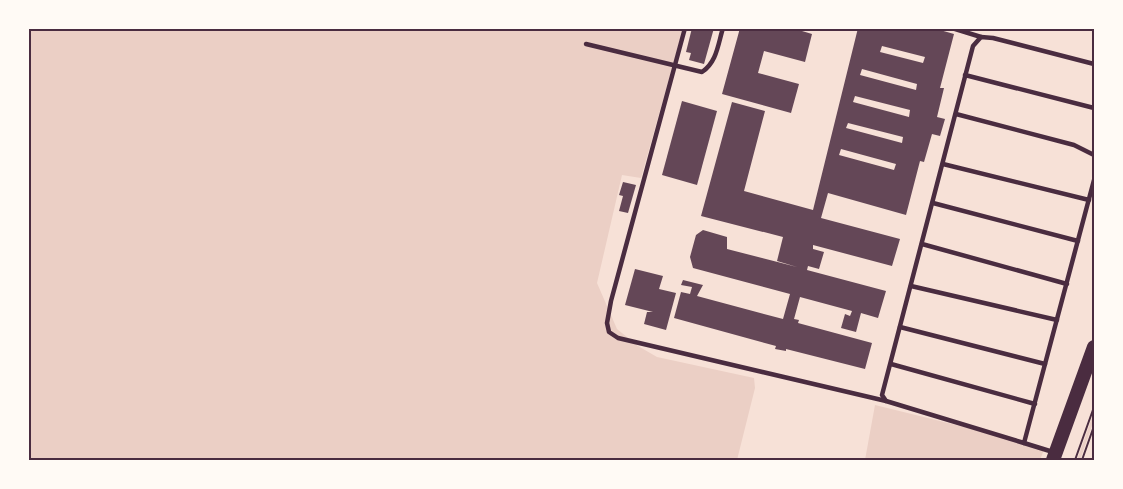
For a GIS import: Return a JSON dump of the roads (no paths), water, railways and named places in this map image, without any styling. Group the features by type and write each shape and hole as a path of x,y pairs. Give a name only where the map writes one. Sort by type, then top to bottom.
{"main road":[{"path":"1054,457 1095,347"}],"lane":[{"path":"685,28 611,302 607,323 609,332 618,339 886,402 1024,443 1054,457"},
{"path":"586,44 702,72 709,67 723,28"},
{"path":"952,28 1095,64"},
{"path":"886,402 882,395 965,75 973,46 981,37"},
{"path":"965,75 1095,108"},
{"path":"956,114 1074,145 1095,154"},
{"path":"943,164 1089,200"},
{"path":"1024,443 1095,180"},
{"path":"933,203 1078,241"},
{"path":"922,244 1067,284"},
{"path":"911,286 1057,320"},
{"path":"900,327 1045,364"},
{"path":"891,364 1035,404"}]}
